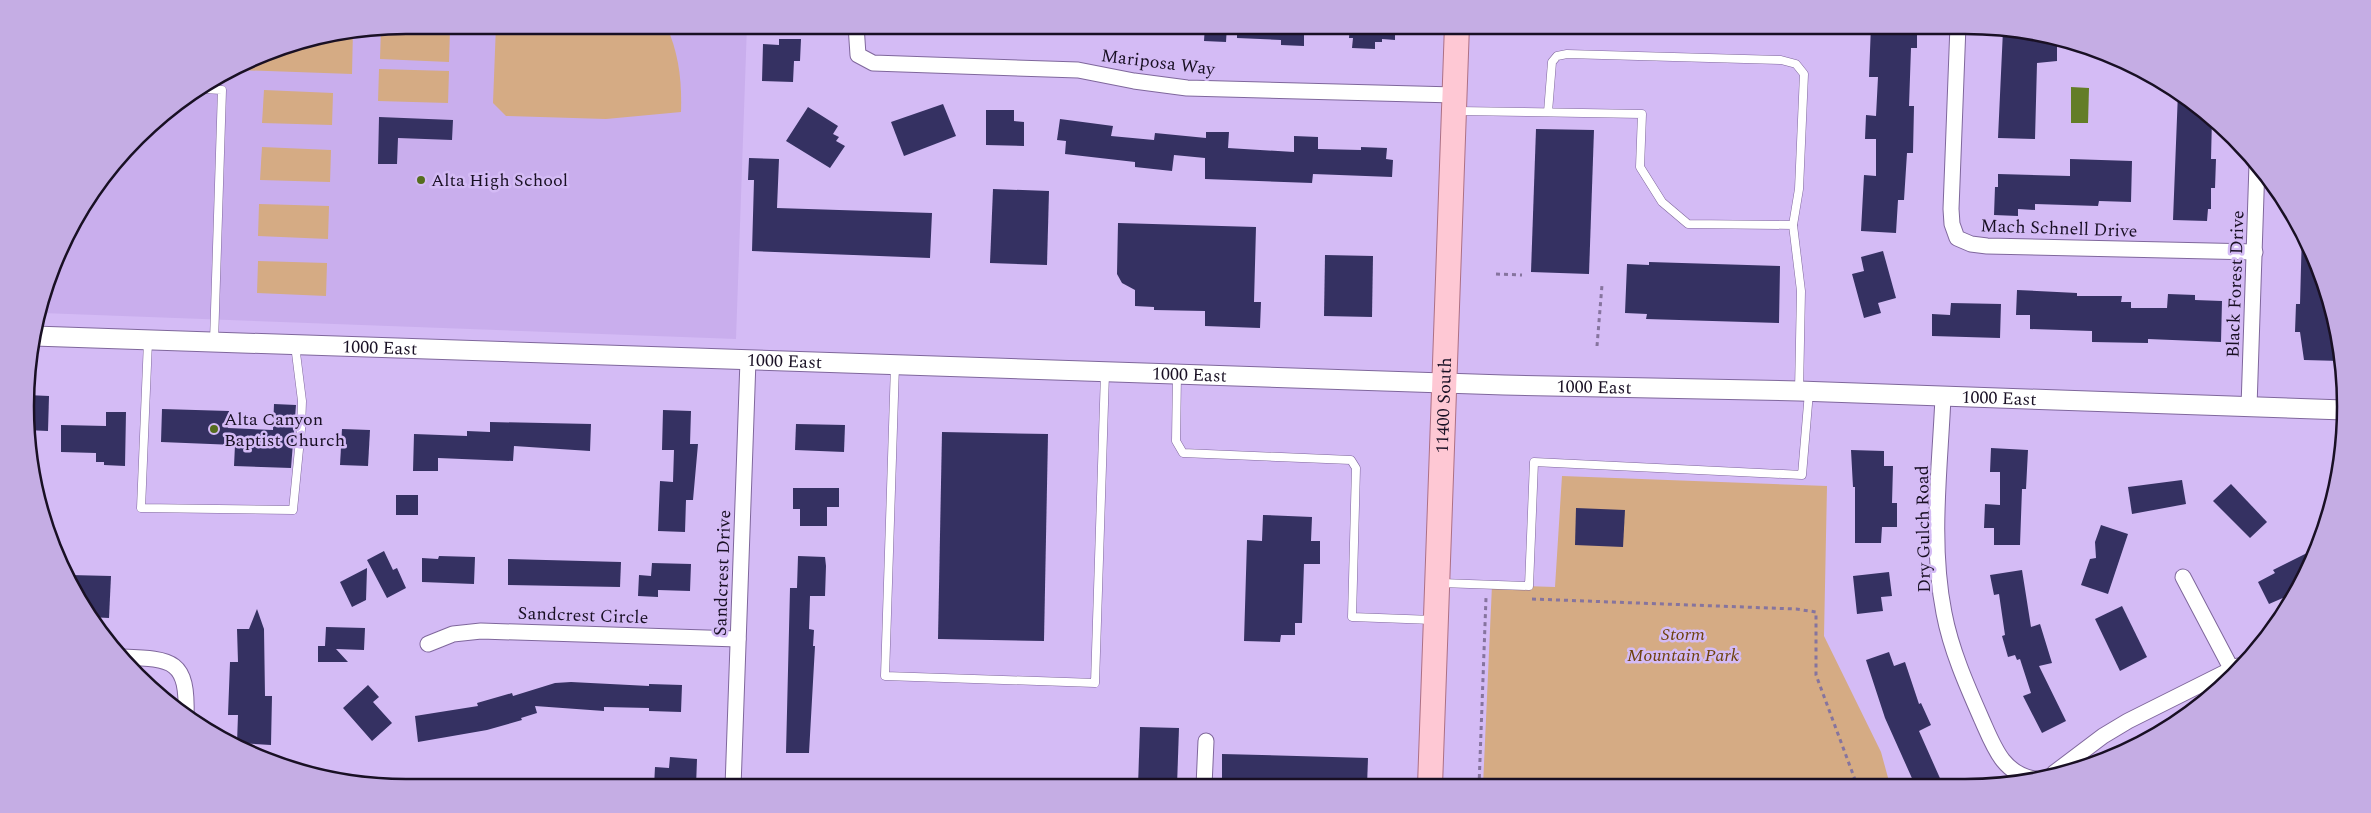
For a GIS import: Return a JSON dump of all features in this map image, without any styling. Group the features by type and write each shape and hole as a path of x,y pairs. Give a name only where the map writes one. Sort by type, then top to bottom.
{"main road":[{"name":"11400 South","path":"1430,779 1457,34"}],"street":[{"name":"Mariposa Way","path":"857,34 858,55 873,63 1078,70 1134,81 1187,88 1455,103"},
{"name":"Mach Schnell Drive","path":"1958,34 1951,209 1952,224 1957,238 1971,244 1986,246 2255,252"},
{"name":"Black Forest Drive","path":"2249,406 2258,177"},
{"name":"1000 East","path":"41,336 1445,383 1804,391 2337,410"},
{"name":"Sandcrest Drive","path":"733,779 748,360"},
{"name":"Dry Gulch Road","path":"1943,396 1938,568 1944,613 1956,658 2003,763 2020,775"},
{"path":"2183,577 2233,665"},
{"name":"Sandcrest Circle","path":"428,644 453,634 480,631 738,639"},
{"path":"131,658 159,659 176,667 185,682 186,706"},
{"path":"2063,766 2103,736 2128,721 2225,673"},
{"path":"1204,779 1206,741"}],"lane":[{"path":"1438,583 1529,586 1534,462 1802,475 1804,391 1801,291 1793,225 1799,190 1804,74 1796,64 1781,60 1567,54 1557,56 1552,62 1548,112"},
{"path":"211,89 222,90 214,342"},
{"path":"1455,103 1548,112 1642,114 1640,167 1662,202 1688,224 1793,225"},
{"path":"148,340 141,508 293,510 302,401 295,345"},
{"path":"895,365 885,676 1095,683 1106,372"},
{"path":"1178,374 1176,442 1183,453 1351,460 1356,468 1352,617 1436,621"}],"path":[{"path":"1496,274 1522,275"},
{"path":"1597,346 1602,285"},
{"path":"1479,779 1486,598 1496,598"},
{"path":"1525,599 1796,609 1816,612 1816,675 1854,779"}],"shaded area":[{"name":"Alta High School","path":"747,34 736,339 45,313 62,264 72,242 97,199 126,161 161,126 199,97 242,72 264,62 310,46 358,37 382,35"},
{"path":"2071,87 2089,88 2088,123 2071,123"}],"green space":[{"path":"450,34 449,62 380,59 381,35"},
{"path":"496,34 669,34 674,46 679,68 681,112 606,119 506,116 493,103"},
{"path":"353,38 352,74 246,70 310,46"},
{"path":"379,69 449,71 448,103 378,101"},
{"path":"264,90 333,93 332,125 262,123"},
{"path":"262,147 331,150 330,182 260,180"},
{"path":"259,204 329,206 328,239 258,236"},
{"path":"258,261 327,263 326,296 257,293"},
{"name":"Storm Mountain Park","path":"1562,476 1827,486 1824,636 1881,752 1888,779 1483,779 1492,585 1555,587"}],"building":[{"path":"1204,34 1226,34 1226,42 1204,41"},
{"path":"1237,34 1304,34 1304,46 1281,45 1281,40 1237,38"},
{"path":"1349,34 1395,34 1395,40 1382,39 1382,42 1375,42 1375,49 1352,48 1353,38 1349,38"},
{"path":"1871,34 1917,34 1917,48 1911,48 1909,106 1914,106 1913,153 1907,153 1904,200 1898,200 1896,233 1861,231 1864,175 1876,176 1876,139 1865,139 1866,115 1876,116 1878,77 1869,77"},
{"path":"2003,36 2057,45 2057,61 2037,63 2035,139 1998,138"},
{"path":"779,39 801,39 800,61 794,61 793,82 762,81 763,44 779,45"},
{"path":"2178,101 2212,128 2211,159 2216,159 2215,188 2211,188 2211,209 2208,209 2207,221 2173,220"},
{"path":"943,104 956,136 904,156 891,122"},
{"path":"808,107 838,126 833,134 839,137 836,141 845,146 830,168 786,141"},
{"path":"986,110 1014,110 1014,121 1024,122 1024,146 986,145"},
{"path":"379,117 453,120 452,140 398,138 397,164 378,164"},
{"path":"1060,119 1113,126 1111,136 1154,140 1155,133 1206,138 1206,132 1229,132 1228,148 1294,152 1294,136 1318,137 1318,149 1361,150 1361,147 1387,148 1386,159 1393,160 1392,177 1313,174 1312,183 1205,179 1205,158 1174,155 1172,171 1135,167 1135,162 1065,154 1066,141 1057,140"},
{"path":"1536,129 1594,130 1589,274 1531,272"},
{"path":"749,158 779,159 777,208 932,213 930,258 752,251 754,180 748,180"},
{"path":"2070,159 2132,161 2131,202 2099,201 2098,206 2035,204 2035,210 2018,209 2018,216 1994,215 1995,187 1998,187 1998,174 2070,176"},
{"path":"993,189 1049,191 1047,265 990,263"},
{"path":"1118,223 1256,227 1254,302 1261,302 1260,328 1205,326 1205,311 1154,310 1154,307 1135,306 1135,290 1122,283 1117,274"},
{"path":"2302,248 2325,310 2334,361 2304,360 2300,332 2295,332 2296,304 2300,304"},
{"path":"1883,251 1896,298 1878,303 1881,313 1864,318 1852,274 1864,271 1861,257"},
{"path":"1325,255 1373,256 1372,317 1324,316"},
{"path":"1649,262 1780,266 1779,323 1646,319 1647,314 1625,313 1627,264 1649,265"},
{"path":"2017,290 2077,293 2077,296 2122,296 2121,302 2131,302 2131,308 2167,308 2168,294 2195,295 2195,300 2222,301 2221,342 2148,339 2148,343 2092,342 2092,331 2030,329 2030,315 2016,315"},
{"path":"1951,303 2001,304 2000,338 1932,336 1932,314 1950,315"},
{"path":"34,395 49,396 48,431 35,430"},
{"path":"274,404 296,405 291,468 234,466 235,445 161,442 162,409 229,411 228,428 273,430"},
{"path":"663,410 691,411 690,444 698,444 693,500 686,500 685,532 658,531 660,481 673,482 674,450 662,450"},
{"path":"106,412 126,412 125,466 104,465 104,462 96,462 96,453 61,452 61,425 106,426"},
{"path":"490,422 591,424 590,451 514,446 513,461 438,458 438,471 413,471 414,434 467,436 467,431 490,432"},
{"path":"796,424 845,425 844,452 795,450"},
{"path":"342,429 370,430 368,466 340,465"},
{"path":"942,432 1048,434 1044,641 938,639"},
{"path":"1991,448 2028,450 2026,489 2022,489 2020,545 1994,545 1994,528 1984,528 1985,504 2000,505 2000,472 1990,472"},
{"path":"1851,450 1884,451 1884,466 1893,466 1892,503 1897,503 1897,527 1882,527 1881,543 1855,543 1855,487 1853,487"},
{"path":"2182,480 2186,504 2132,514 2128,487"},
{"path":"2231,484 2267,522 2250,538 2213,501"},
{"path":"793,488 839,488 839,507 827,507 827,526 800,526 800,509 793,509"},
{"path":"396,495 418,495 418,515 396,515"},
{"path":"1576,508 1625,510 1623,547 1575,545"},
{"path":"1263,515 1312,517 1311,541 1320,541 1320,564 1304,564 1302,623 1295,623 1295,635 1281,635 1280,642 1244,641 1247,540 1262,541"},
{"path":"2101,525 2128,534 2108,594 2081,585 2090,559 2096,558 2095,542"},
{"path":"384,551 393,570 397,568 406,588 387,598 367,560"},
{"path":"2307,553 2284,597 2269,604 2258,582 2275,573 2273,570"},
{"path":"439,556 475,557 474,584 422,582 422,558 438,559"},
{"path":"798,556 825,557 825,596 810,596 809,629 814,630 813,646 815,646 809,753 786,753 790,588 797,588"},
{"path":"508,559 621,562 620,587 508,585"},
{"path":"652,563 691,564 690,591 658,590 658,597 638,596 639,575 651,576"},
{"path":"367,568 366,600 352,607 340,582"},
{"path":"2022,570 2031,627 2040,624 2052,663 2039,666 2066,721 2042,733 2023,696 2031,693 2020,659 2017,660 2015,655 2008,657 2002,636 2005,635 1999,594 1994,595 1990,575"},
{"path":"1889,572 1892,596 1881,597 1883,611 1857,614 1853,576"},
{"path":"74,575 111,576 109,618 100,618"},
{"path":"2122,606 2147,657 2120,671 2095,619"},
{"path":"257,609 264,629 265,696 272,696 271,745 248,744 237,738 238,715 228,715 230,662 238,662 237,629 249,629"},
{"path":"326,627 365,628 364,650 336,649 348,662 318,662 318,646 325,646"},
{"path":"1889,652 1894,666 1905,662 1919,704 1921,703 1931,725 1919,731 1940,779 1912,779 1885,718 1866,660"},
{"path":"571,682 649,686 649,684 682,685 681,712 649,711 649,708 604,707 604,711 535,706 537,713 521,718 522,720 487,730 418,742 415,716 478,706 477,703 512,693 513,696 555,683"},
{"path":"368,685 379,697 373,702 392,723 372,741 343,708"},
{"path":"1140,727 1179,728 1177,779 1138,779"},
{"path":"1222,754 1368,758 1367,779 1222,779"},
{"path":"670,757 697,759 696,779 654,779 655,767 669,768"}],"place":[{"name":"Alta High School","path":"421,180"},
{"name":"Alta Canyon Baptist Church","path":"214,429"}]}
